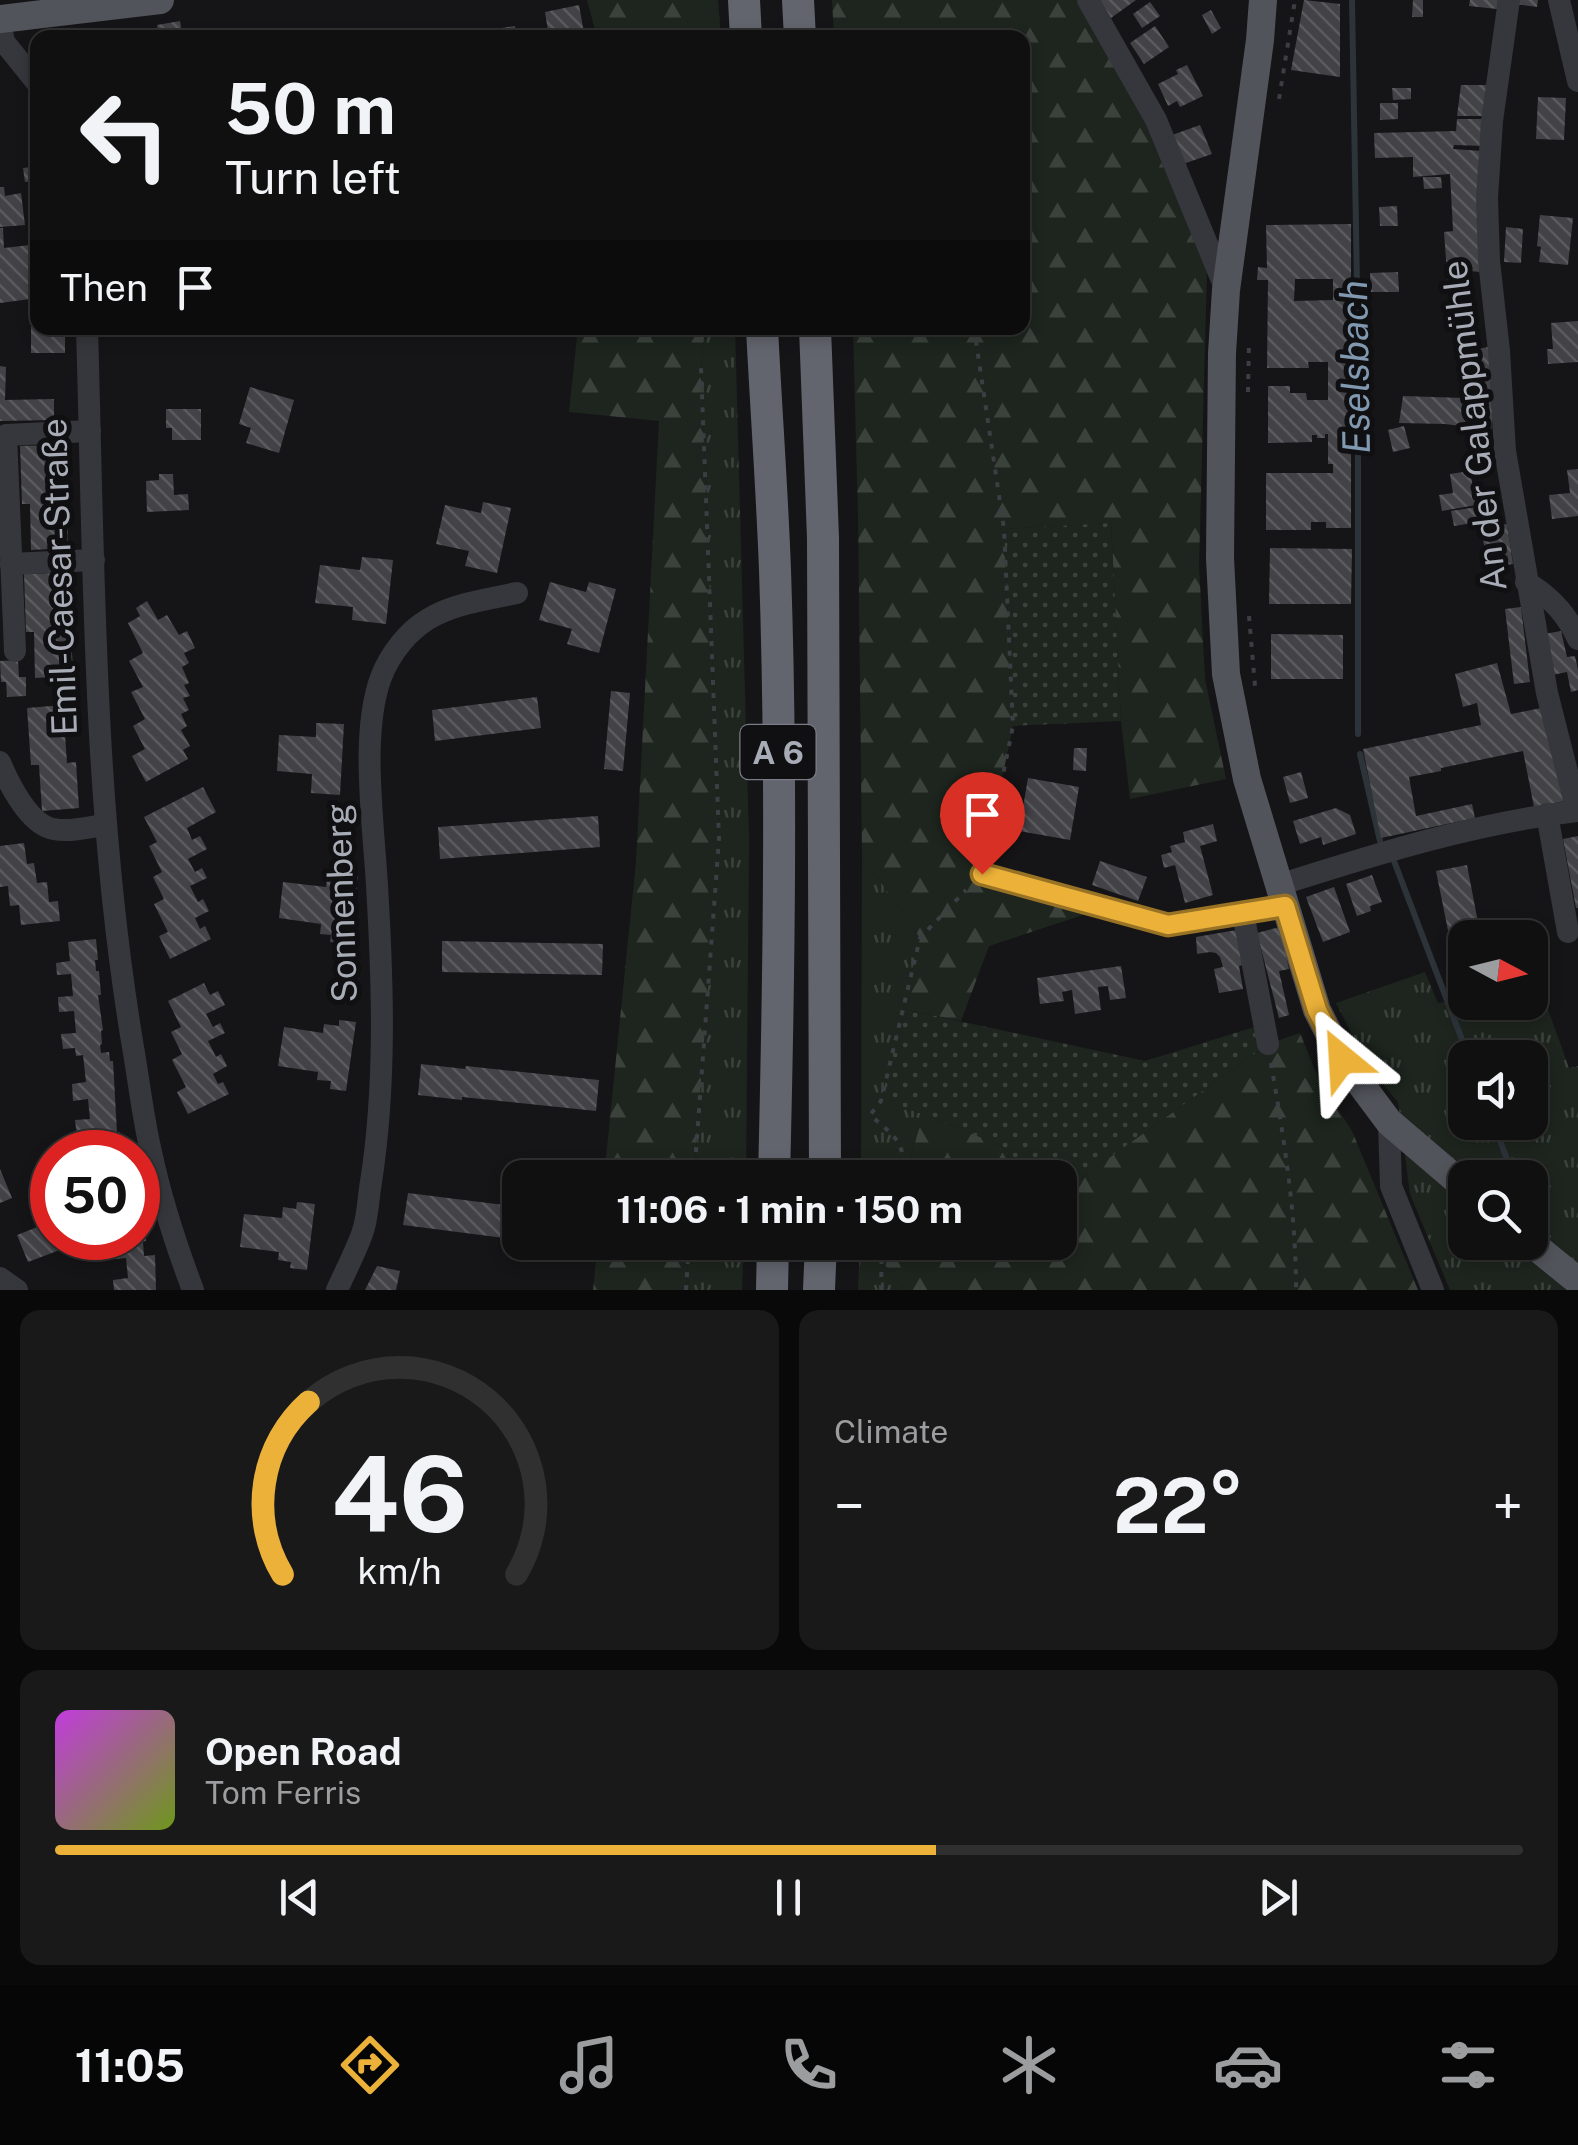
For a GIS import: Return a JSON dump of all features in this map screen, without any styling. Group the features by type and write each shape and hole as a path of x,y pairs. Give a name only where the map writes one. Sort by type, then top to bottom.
{"highway":[{"path":"744,0 746,30"},
{"path":"798,0 800,30"},
{"name":"A 6","path":"762,335 775,570 779,769 774,1160"},
{"name":"A 6","path":"815,335 824,558 825,1160"},
{"path":"772,1290 773,1260"},
{"path":"819,1290 820,1260"}],"main road":[{"path":"0,20 43,26 158,0"},
{"path":"1260,11 1226,290 1220,540 1226,674 1248,779 1317,1010 1342,1059 1388,1122 1448,1173"},
{"path":"1548,1256 1578,1280"}],"street":[{"path":"1088,0 1156,120 1226,290"},
{"name":"An der Galappmühle","path":"1509,0 1492,122 1488,261 1505,451 1526,582 1547,693 1577,811 1548,814"},
{"path":"1559,0 1578,80"},
{"path":"0,20 4,42 30,74"},
{"name":"Emil-Caesar-Straße","path":"87,335 104,825 122,984 150,1151 177,1249 193,1290"},
{"path":"16,650 6,435 90,431"},
{"path":"12,564 94,560"},
{"path":"1526,582 1544,593 1570,621 1578,640"},
{"name":"Sonnenberg","path":"337,1290 363,1231 382,1074 380,930 370,741 374,699 386,667 414,627 452,606 516,593"},
{"name":"Emil-Caesar-Straße","path":"0,762 8,784 34,817 48,827 104,825"},
{"path":"982,874 1168,925 1243,913 1393,848 1548,814 1568,932"},
{"path":"1243,913 1268,1044"},
{"path":"1388,1122 1391,1186 1433,1290"},
{"path":"0,1278 17,1290"}],"path":[{"path":"1276,113 1295,0"},
{"path":"904,1160 897,1138 870,1115 881,1101 920,938 982,874 1013,726 1004,529 975,335"},
{"path":"1248,399 1249,341"},
{"path":"695,1160 719,839 701,368"},
{"path":"1249,610 1256,697"},
{"path":"1268,1044 1291,1179 1296,1290"},
{"path":"686,1290 688,1260"},
{"path":"881,1260 881,1290"}],"green space":[{"path":"587,0 718,0 720,30 595,30"},
{"path":"832,0 1077,0 1146,125 1207,272 1199,565 1205,679 1226,779 1130,799 1121,721 1111,523 1004,529 1013,726 982,874 1104,908 989,946 961,1021 903,1009 920,938 862,855 853,335 1030,335 1030,30 834,30"},
{"path":"577,335 704,335 701,368 719,839 695,1160 606,1160 636,862 659,421 569,412"},
{"path":"704,335 735,335 749,839 746,1160 695,1160 719,839 701,368"},
{"path":"1111,523 1121,721 1013,726 1004,529"},
{"path":"862,855 920,938 882,1101 923,1114 910,1160 861,1160"},
{"path":"1425,972 1438,1003 1448,1002 1448,1020 1548,1020 1548,1009 1569,1068 1578,1066 1578,1290 1450,1290 1410,1194 1398,1102 1370,1069 1336,1003"},
{"path":"903,1009 1145,1061 1264,1024 1268,1044 1077,1181 1077,1160 1017,1160 1000,1145 881,1101"},
{"path":"1300,1033 1319,1080 1352,1131 1418,1290 905,1290 881,1260 1077,1260 1077,1181 1268,1044"},
{"path":"923,1114 1000,1145 1017,1160 910,1160"},
{"path":"596,1260 688,1260 686,1290 593,1290"},
{"path":"688,1260 743,1260 742,1290 686,1290"},
{"path":"859,1260 881,1260 905,1290 858,1290"}],"building":[{"path":"1099,0 1136,0 1111,18"},
{"path":"1304,0 1340,4 1340,77 1291,70"},
{"path":"1413,0 1423,0 1423,17 1412,17"},
{"path":"1470,0 1498,0 1497,9 1469,6"},
{"path":"1517,0 1538,0 1537,7 1516,4"},
{"path":"1150,2 1160,16 1142,28 1133,14"},
{"path":"579,5 584,30 548,30 545,12"},
{"path":"1211,10 1221,28 1212,34 1202,15"},
{"path":"180,21 182,30 158,30 157,25"},
{"path":"1155,26 1169,47 1144,64 1130,43"},
{"path":"1187,65 1203,96 1180,107 1177,101 1168,106 1158,84"},
{"path":"1461,85 1490,85 1486,116 1457,116"},
{"path":"1392,88 1411,88 1411,99 1393,100"},
{"path":"1538,97 1566,98 1564,140 1536,139"},
{"path":"1380,103 1398,103 1398,119 1380,120"},
{"path":"1457,119 1486,119 1483,146 1454,145 1453,149 1482,151 1479,272 1471,271 1471,286 1448,286 1444,232 1453,231 1450,174 1413,177 1413,157 1375,158 1374,133 1456,131"},
{"path":"1200,125 1212,154 1183,164 1172,135"},
{"path":"30,167 30,182 25,182 23,168"},
{"path":"1423,177 1441,177 1442,188 1424,189"},
{"path":"0,187 4,187 5,196 21,193 25,225 0,227"},
{"path":"1397,206 1398,226 1380,226 1379,207"},
{"path":"1540,215 1573,218 1568,265 1539,262"},
{"path":"1351,224 1351,528 1326,528 1326,522 1311,522 1311,530 1266,530 1266,473 1333,473 1333,464 1328,464 1328,434 1325,438 1312,435 1312,442 1268,443 1268,386 1290,386 1290,393 1306,393 1307,400 1328,400 1328,362 1308,362 1309,368 1267,368 1268,280 1257,280 1258,267 1267,268 1266,225","holes":["1295,279 1333,279 1333,300 1294,301"]},
{"path":"1506,227 1523,229 1521,263 1504,262"},
{"path":"3,228 4,248 30,245 30,299 0,303"},
{"path":"1398,272 1399,292 1371,292 1370,273"},
{"path":"1578,321 1578,362 1548,364 1547,349 1553,349 1551,323"},
{"path":"31,335 65,335 65,353 31,353"},
{"path":"1492,346 1491,430 1399,423 1403,396 1464,398 1467,366 1478,366 1479,349"},
{"path":"0,366 6,367 5,400 54,399 54,420 0,421"},
{"path":"250,387 294,400 279,453 246,443 251,428 239,424"},
{"path":"166,409 201,409 201,440 172,440 172,428 166,428"},
{"path":"1404,426 1410,448 1393,452 1388,430"},
{"path":"56,445 57,503 67,502 68,548 31,550 30,504 22,504 20,446"},
{"path":"1578,469 1578,516 1552,519 1549,495 1570,493 1567,470"},
{"path":"1470,471 1476,505 1442,511 1439,495 1453,493 1450,474"},
{"path":"159,474 173,474 174,495 188,494 189,510 147,512 146,481 159,480"},
{"path":"483,502 511,508 497,573 465,566 469,551 436,544 445,505 481,513"},
{"path":"1477,507 1479,522 1454,526 1451,511"},
{"path":"1507,524 1513,564 1488,568 1481,528"},
{"path":"1270,548 1352,549 1351,604 1269,604"},
{"path":"362,557 393,560 386,624 352,620 353,607 315,603 320,565 360,570"},
{"path":"59,573 62,630 71,630 73,676 35,678 34,632 26,632 24,574"},
{"path":"550,582 586,592 589,582 616,589 599,653 567,644 572,629 539,620"},
{"path":"147,601 158,620 167,615 179,635 187,631 195,648 184,653 189,663 182,667 190,696 183,698 189,710 181,714 187,726 181,730 190,746 183,750 188,759 146,782 132,756 145,749 133,726 145,719 131,692 143,687 129,661 143,653 128,623 140,616 136,608"},
{"path":"1521,607 1530,682 1514,684 1505,609"},
{"path":"1561,631 1567,657 1575,656 1578,670 1578,690 1571,692 1567,672 1552,675 1544,634"},
{"path":"1271,634 1343,635 1343,679 1271,679"},
{"path":"18,660 19,677 26,677 26,696 7,697 6,682 1,682 0,661"},
{"path":"1497,663 1511,714 1546,707 1565,801 1534,807 1523,751 1409,777 1416,816 1472,804 1475,818 1381,838 1363,749 1481,725 1477,703 1463,707 1455,674"},
{"path":"611,691 630,693 623,771 604,769"},
{"path":"537,697 541,728 435,741 432,710"},
{"path":"63,705 67,763 76,762 79,808 42,811 39,765 31,765 27,708"},
{"path":"316,723 344,724 340,795 311,793 312,774 277,771 279,735 316,737"},
{"path":"1074,748 1087,748 1086,771 1073,770"},
{"path":"1301,772 1308,798 1290,803 1283,777"},
{"path":"1028,778 1079,787 1070,840 1019,831"},
{"path":"203,787 216,812 187,828 192,840 200,836 207,849 188,859 195,872 202,868 207,878 190,886 198,902 203,899 209,911 195,918 200,929 205,926 211,939 170,959 159,936 168,932 154,904 164,899 153,877 162,872 149,846 157,842 144,817"},
{"path":"1336,808 1350,815 1356,834 1323,845 1321,837 1300,844 1293,821"},
{"path":"598,816 600,847 440,859 438,827"},
{"path":"1213,824 1217,841 1200,846 1213,895 1185,903 1175,865 1164,868 1161,855 1172,852 1170,846 1185,842 1183,832"},
{"path":"1578,836 1578,908 1576,908 1563,839"},
{"path":"24,843 27,864 34,863 37,883 47,882 49,902 58,901 60,921 21,925 19,905 10,906 8,886 0,887 0,846"},
{"path":"1100,861 1147,877 1138,901 1092,885"},
{"path":"1467,865 1478,920 1448,920 1448,930 1436,871"},
{"path":"340,873 358,876 349,945 330,942 331,935 320,934 321,924 279,918 283,882 326,887 327,879 339,880"},
{"path":"1372,875 1382,902 1357,916 1346,884"},
{"path":"1334,887 1350,932 1323,942 1306,897"},
{"path":"1280,927 1289,969 1279,971 1289,1015 1279,1018 1257,933"},
{"path":"1237,930 1243,989 1219,993 1214,969 1223,967 1220,957 1210,952 1197,954 1196,937"},
{"path":"96,939 103,1030 100,1045 101,1053 109,1052 113,1061 117,1130 76,1130 75,1120 90,1119 88,1099 73,1101 72,1084 86,1082 83,1055 76,1056 75,1048 63,1049 61,1034 76,1033 74,1011 59,1012 58,997 73,996 71,974 57,975 56,963 70,961 68,942"},
{"path":"442,941 603,944 602,975 442,972"},
{"path":"1121,966 1126,998 1110,1000 1108,986 1098,987 1101,1010 1075,1014 1072,990 1062,992 1064,1001 1040,1004 1037,978"},
{"path":"204,983 210,995 218,991 225,1005 206,1014 213,1027 220,1023 225,1033 208,1041 216,1057 221,1054 227,1066 213,1074 229,1094 188,1114 177,1092 186,1087 172,1060 182,1054 171,1032 181,1027 168,1001"},
{"path":"339,1020 356,1022 346,1091 330,1089 331,1081 317,1080 318,1072 278,1066 284,1027 323,1033 324,1024 339,1026"},
{"path":"421,1064 599,1080 596,1111 418,1095"},
{"path":"0,1169 12,1198 0,1203"},
{"path":"408,1193 502,1205 502,1238 403,1225"},
{"path":"297,1202 315,1204 307,1270 290,1268 291,1262 278,1260 279,1252 240,1247 244,1214 282,1218 283,1207 296,1209"},
{"path":"30,1230 30,1260 33,1260 28,1262 17,1235"},
{"path":"126,1260 155,1260 156,1290 114,1290 113,1280 128,1278"},
{"path":"377,1266 400,1271 396,1290 365,1290"}],"waterway":[{"name":"Eselsbach","path":"1352,0 1358,342 1358,734"},
{"name":"Eselsbach","path":"1360,754 1380,841"},
{"name":"Eselsbach","path":"1394,861 1462,1040"},
{"name":"Eselsbach","path":"1500,1140 1507,1160"}],"route":[{"path":"982,874 1168,925 1285,906 1317,1010 1342,1059"}]}
